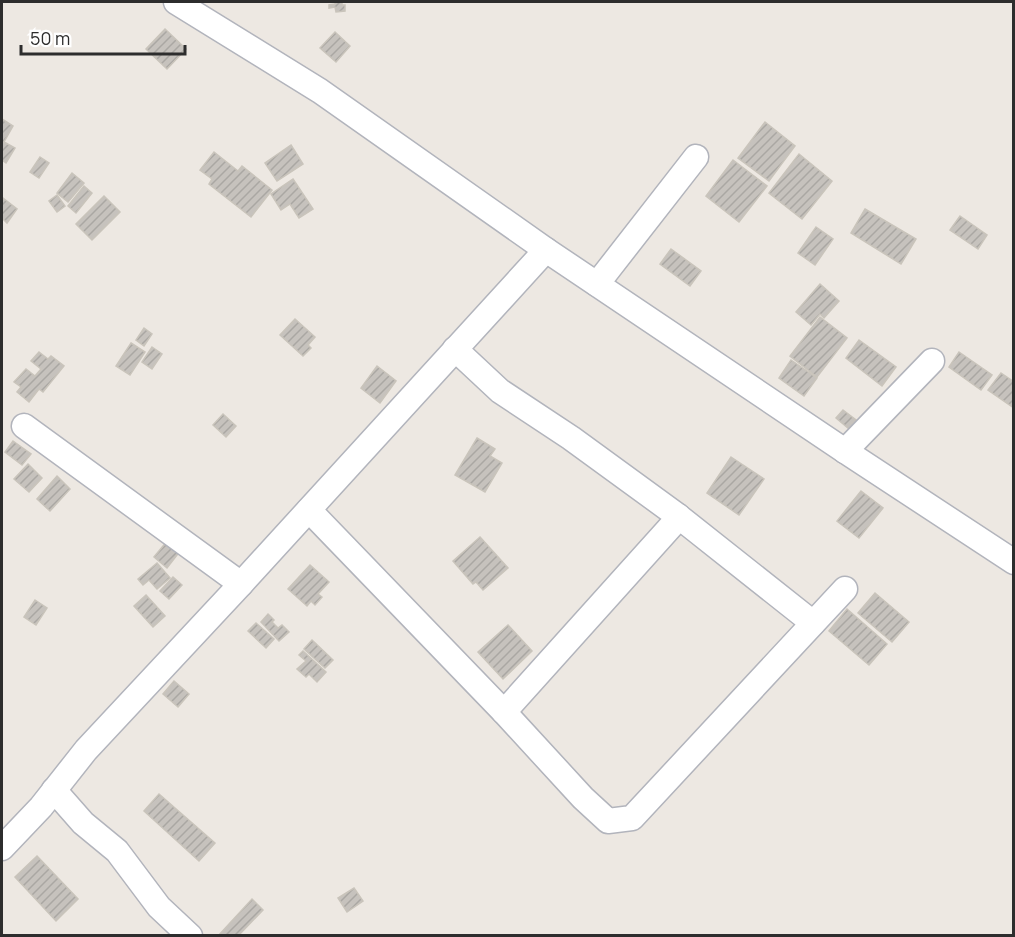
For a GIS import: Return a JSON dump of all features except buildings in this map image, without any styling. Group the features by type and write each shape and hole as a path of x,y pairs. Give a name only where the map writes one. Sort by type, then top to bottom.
{"street":[{"path":"176,2 320,91 546,250 1014,562"},
{"path":"597,284 696,157"},
{"path":"2,848 41,807 86,750 546,250"},
{"path":"455,349 500,391 678,516 813,623"},
{"path":"845,451 932,361"},
{"path":"24,426 241,584"},
{"path":"309,510 504,712 583,798 608,821 632,818 845,589"},
{"path":"504,712 678,516"},
{"path":"54,790 83,823 117,850 159,907 189,936"}]}
